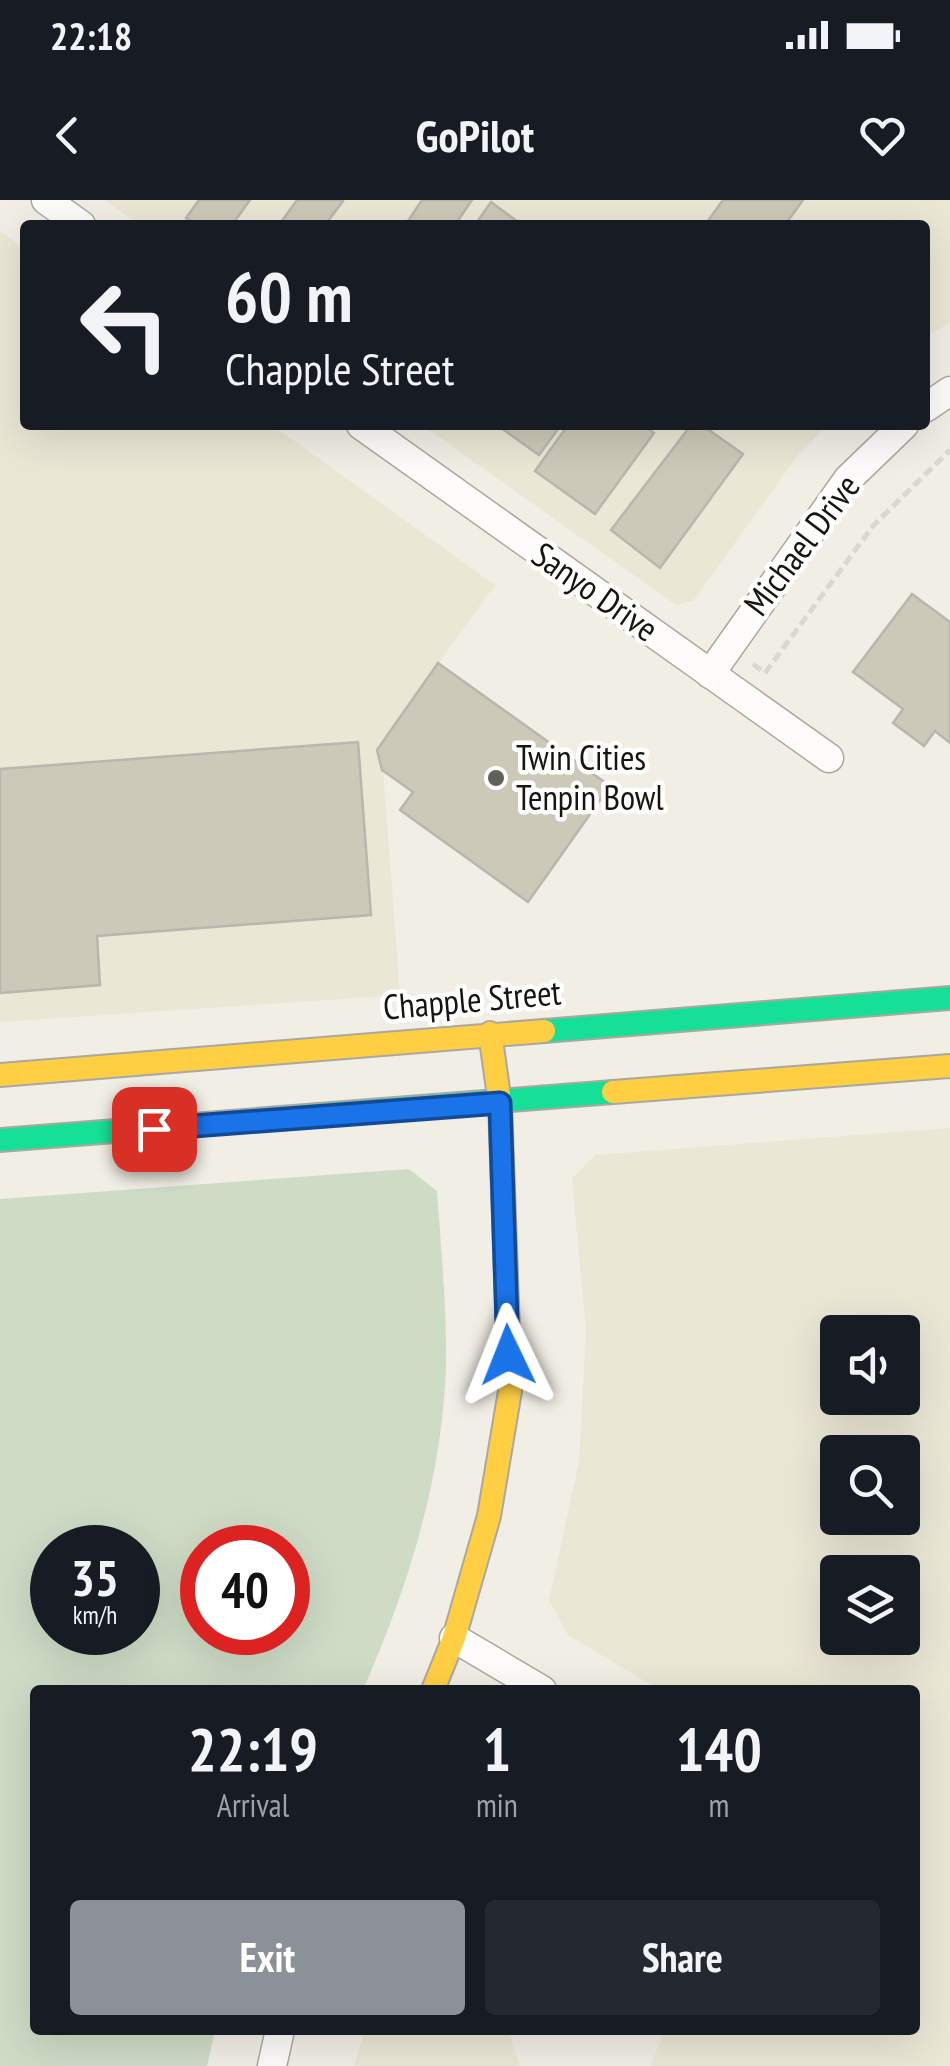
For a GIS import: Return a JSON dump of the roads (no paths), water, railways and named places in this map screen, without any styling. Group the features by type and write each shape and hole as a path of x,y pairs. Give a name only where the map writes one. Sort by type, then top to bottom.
{"street":[{"path":"46,200 74,220"},
{"name":"Sanyo Drive","path":"368,430 829,758"},
{"name":"Michael Drive","path":"710,674 848,479 899,430"},
{"name":"Chapple Street","path":"0,1075 950,998"},
{"path":"434,1685 454,1638 489,1516 510,1391 500,1103 490,1033"},
{"path":"0,1140 950,1066"},
{"path":"454,1638 534,1685"},
{"path":"272,2066 279,2035"}],"place":[{"name":"Twin Cities Tenpin Bowl","path":"496,778"}]}
